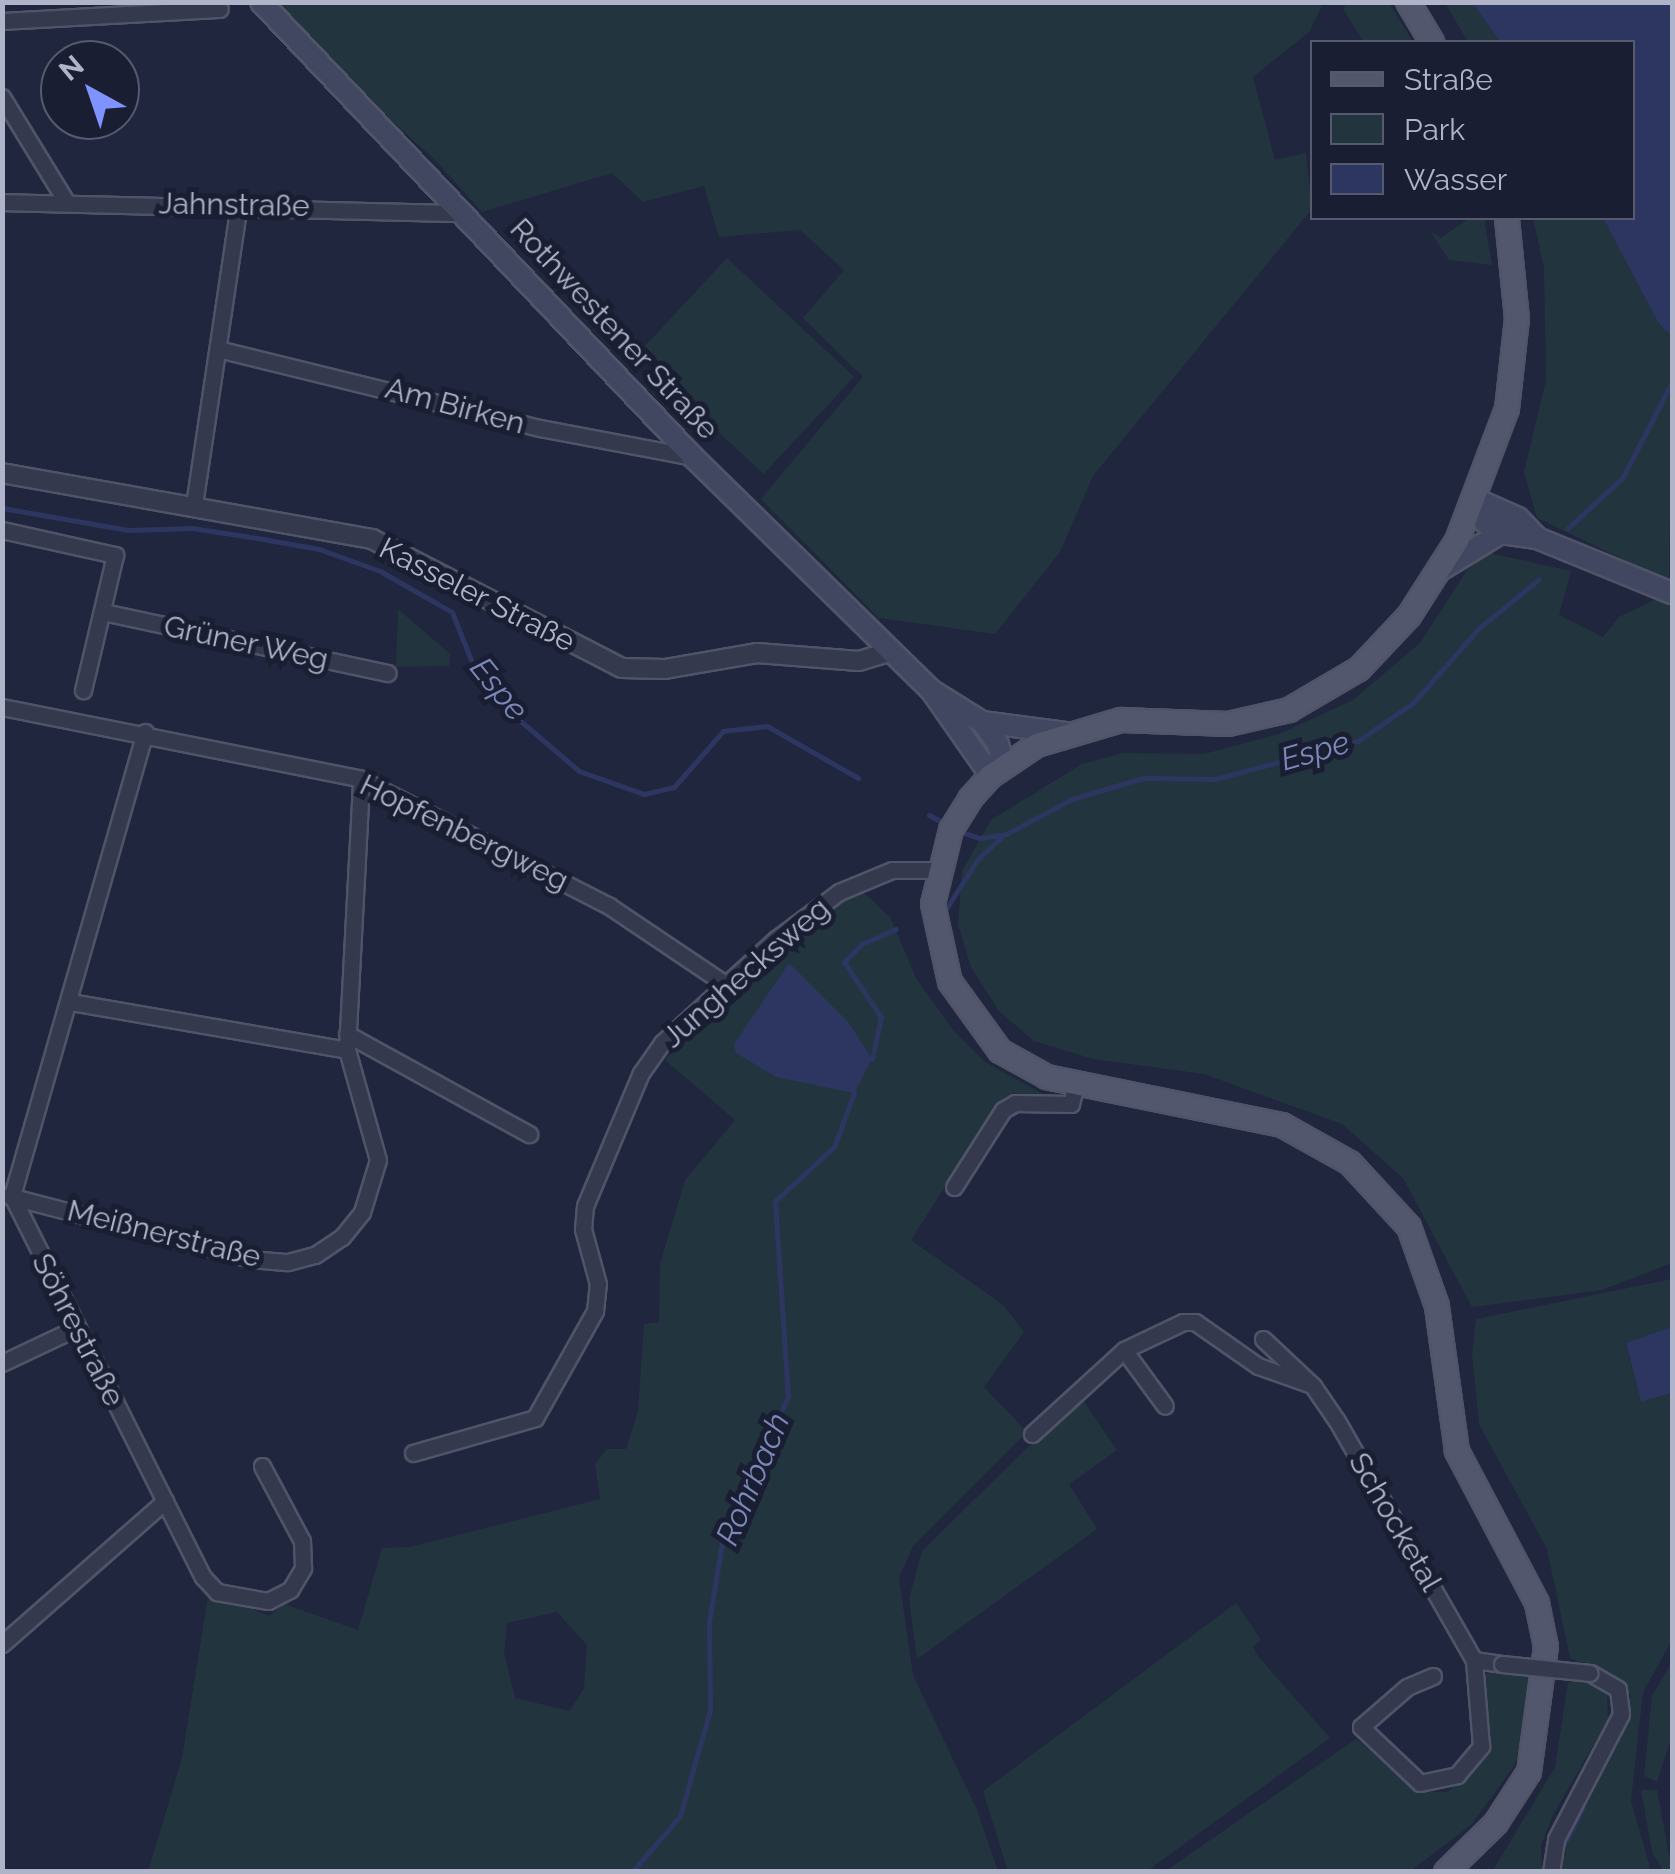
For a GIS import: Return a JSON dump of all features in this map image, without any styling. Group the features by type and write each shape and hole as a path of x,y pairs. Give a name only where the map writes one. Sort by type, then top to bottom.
{"main road":[{"name":"Rothwestener Straße","path":"261,2 692,457 931,690 990,776"},
{"path":"1408,2 1431,40"},
{"path":"990,776 1067,733 1121,720 1228,724 1308,702 1374,655 1442,568 1500,436 1516,350 1508,220"},
{"path":"1474,499 1486,522 1501,533 1537,538 1672,593"},
{"path":"1474,499 1518,518 1537,538"},
{"path":"1442,568 1501,533"},
{"name":"Rothwestener Straße","path":"931,690 982,722"},
{"path":"982,722 1067,733"},
{"path":"982,722 1001,754 952,830 938,870 938,948 974,1021 1000,1051 1076,1084 1282,1124 1350,1163 1409,1227 1437,1306 1457,1450 1537,1604 1546,1647 1529,1772 1496,1823 1455,1869"}],"street":[{"path":"2,20 220,9"},
{"path":"2,97 67,203"},
{"name":"Jahnstraße","path":"2,202 240,204 464,213"},
{"path":"194,505 240,204"},
{"name":"Am Birken","path":"218,349 540,428 692,457"},
{"name":"Kasseler Straße","path":"2,473 372,539 622,668 665,669 757,653 859,662 891,651"},
{"path":"2,530 115,555 83,690"},
{"name":"Grüner Weg","path":"103,612 388,674"},
{"name":"Hopfenbergweg","path":"2,707 145,732 361,779 609,906 724,984"},
{"path":"7,1195 70,1002 145,732"},
{"name":"Meißnerstraße","path":"7,1195 250,1259 288,1262 316,1255 362,1212 378,1160 347,1042 361,779"},
{"name":"Junghecksweg","path":"413,1453 535,1418 594,1311 598,1284 582,1229 585,1206 642,1073 724,984 800,920 856,882 896,869 938,870"},
{"path":"70,1002 347,1042 529,1134"},
{"path":"954,1186 1004,1110 1014,1103 1071,1104 1076,1084"},
{"name":"Söhrestraße","path":"7,1195 216,1592 268,1601 290,1590 303,1568 302,1541 262,1466"},
{"path":"1032,1434 1124,1350 1195,1322 1258,1366 1313,1386"},
{"path":"2,1363 76,1328"},
{"name":"Schocketal","path":"1263,1339 1313,1386 1474,1660 1481,1746 1457,1775 1420,1784 1361,1727 1408,1687 1433,1676"},
{"path":"1124,1350 1165,1406"},
{"path":"2,1644 166,1501"},
{"path":"1474,1660 1590,1673 1618,1689 1622,1714 1556,1840 1551,1872"}],"green space":[{"path":"263,3 1323,3 1310,31 1253,77 1275,160 1306,153 1310,211 1093,476 1060,552 995,634 879,618 761,499 863,377 803,318 844,270 800,230 719,237 704,186 643,202 612,173 482,212 437,162"},
{"path":"1347,3 1389,3 1412,40 1363,40 1343,9"},
{"path":"1445,3 1473,3 1499,40 1467,40"},
{"path":"1467,220 1484,220 1492,265 1449,260 1431,232 1441,238"},
{"path":"1533,220 1604,220 1659,324 1672,336 1669,581 1537,518 1524,472 1546,380 1544,268"},
{"path":"727,258 854,377 764,474 636,355"},
{"path":"1489,553 1571,571 1559,615 1603,637 1619,617 1656,599 1672,602 1672,1263 1602,1290 1472,1307 1403,1178 1342,1124 1204,1074 1093,1059 1034,1041 999,1011 971,967 958,924 962,871 991,820 1082,764 1123,753 1204,754 1279,734 1353,700 1420,643 1467,570"},
{"path":"398,609 450,654 449,666 396,667"},
{"path":"862,891 890,917 916,978 953,1030 985,1062 1052,1099 1010,1094 999,1102 911,1240 1003,1305 1024,1332 984,1387 1027,1432 913,1546 899,1578 913,1675 977,1810 998,1871 148,1872 182,1758 209,1590 269,1616 284,1604 358,1630 382,1548 410,1547 600,1499 595,1464 607,1449 626,1449 638,1411 644,1324 659,1322 660,1264 685,1180 735,1120 665,1060 730,991 826,908","holes":["557,1612 587,1645 584,1688 570,1711 515,1698 504,1652 507,1623"]},
{"path":"1672,1279 1672,1327 1626,1344 1641,1402 1672,1393 1672,1640 1643,1692 1631,1801 1651,1871 1561,1871 1570,1836 1621,1738 1631,1696 1620,1679 1570,1658 1547,1549 1479,1424 1472,1354 1476,1319"},
{"path":"1080,1396 1117,1450 1069,1484 1097,1529 917,1659 909,1599 922,1551"},
{"path":"1236,1603 1261,1640 1253,1647 1258,1656 1330,1738 1147,1871 1008,1871 983,1791"},
{"path":"1672,1662 1672,1735 1657,1782 1644,1776 1652,1696"},
{"path":"1494,1668 1531,1676 1527,1730 1514,1766 1471,1825 1410,1871 1164,1872 1356,1739 1419,1791 1447,1792 1473,1771 1491,1737 1483,1677"},
{"path":"1590,1678 1607,1696 1608,1720 1553,1815 1541,1845 1542,1871 1492,1872 1555,1767 1568,1682"},
{"path":"1641,1790 1657,1790 1672,1871 1663,1871 1652,1852"}],"water":[{"path":"1473,3 1672,3 1672,336 1659,324 1604,220 1635,220 1635,40 1499,40"},
{"path":"789,963 849,1023 872,1059 854,1093 776,1077 736,1053 734,1044"},
{"path":"1672,1327 1672,1393 1641,1402 1626,1343"}],"waterway":[{"name":"Espe","path":"1568,528 1623,477 1672,382"},
{"name":"Espe","path":"2,508 128,530 192,528 257,538 319,549 380,571 452,612 471,660 517,718 579,771 644,794 674,787 723,731 767,726 858,778"},
{"name":"Espe","path":"959,831 979,838 1006,834 1072,799 1143,778 1215,779 1358,741 1414,702 1479,628 1539,579"},
{"name":"Espe","path":"929,815 945,824"},
{"path":"946,909 977,860 1002,837"},
{"path":"872,1059 881,1017 844,962 862,944 896,929"},
{"name":"Rohrbach","path":"632,1872 680,1816 710,1710 709,1622 724,1530 788,1397 775,1201 834,1147 854,1093"},
{"path":"1560,1853 1583,1807"}]}
